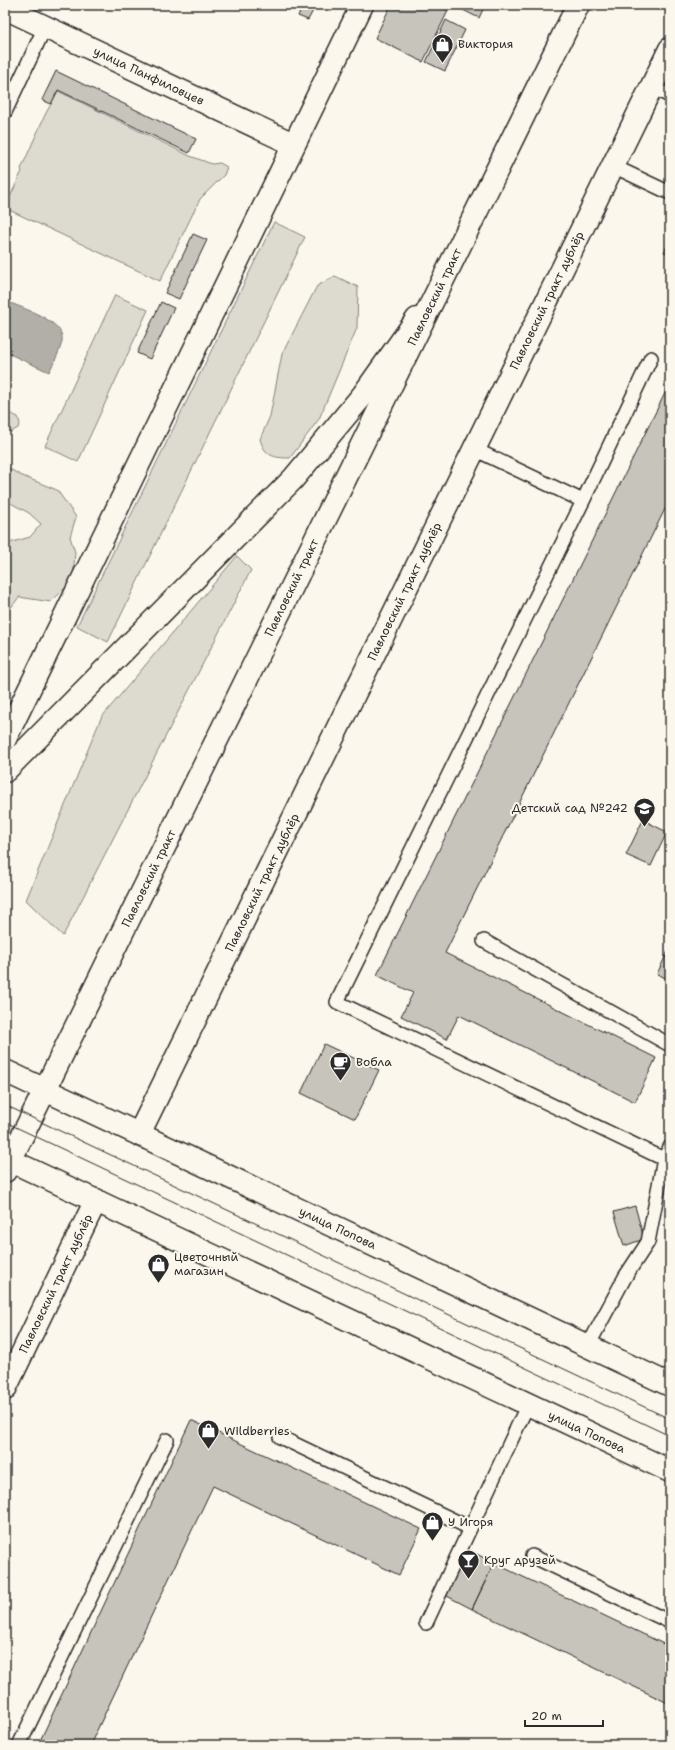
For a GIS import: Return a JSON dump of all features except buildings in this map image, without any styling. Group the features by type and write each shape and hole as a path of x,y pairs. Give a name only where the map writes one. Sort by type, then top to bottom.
{"main road":[{"path":"5,739 293,144 362,5"},
{"name":"Павловский тракт","path":"7,1163 578,5"},
{"name":"улица Панфиловцев","path":"5,8 293,144"},
{"name":"Павловский тракт дублёр","path":"139,1134 613,166 661,92 670,49"},
{"path":"5,772 293,479 363,395 438,289"},
{"name":"улица Попова","path":"5,1071 670,1385"},
{"name":"улица Попова","path":"7,1163 96,1200 670,1471"},
{"name":"Павловский тракт дублёр","path":"5,1389 96,1200"}],"lane":[{"path":"5,112 45,27"},
{"path":"613,166 670,193"},
{"path":"651,358 583,500 336,1002 664,1159"},
{"path":"474,449 583,500"},
{"path":"484,941 670,1045"},
{"path":"588,1346 625,1277 648,1242 664,1159 670,1147"},
{"path":"426,1623 528,1404"},
{"path":"280,1437 470,1528"},
{"path":"19,1745 167,1440"},
{"path":"532,1556 670,1622"}],"shaded area":[{"path":"58,91 190,156 212,164 220,163 227,167 224,175 200,199 160,281 5,208 45,115"},
{"path":"274,222 305,237 108,642 77,626"},
{"path":"335,276 358,287 357,328 319,419 290,458 270,455 264,449 260,439 270,416 282,354 317,286"},
{"path":"115,295 148,310 78,462 45,446"},
{"path":"5,301 41,316 57,327 61,334 62,341 57,357 49,372 5,352"},
{"path":"5,411 18,417 20,424 18,428 11,432 5,429"},
{"path":"5,466 20,475 57,490 76,517 70,537 75,552 73,580 51,602 19,597 7,613 5,641 5,546 6,544 30,537 41,524 29,513 5,500"},
{"path":"237,556 251,570 63,936 26,900 101,718"}],"tram line":[{"path":"5,1105 670,1419"},
{"path":"5,1122 670,1436"}],"place":[{"name":"Виктория","path":"443,64"},
{"name":"Детский сад №242","path":"644,828"},
{"name":"Вобла","path":"340,1082"},
{"name":"Цветочный магазин","path":"158,1284"},
{"name":"Wildberries","path":"209,1450"},
{"name":"У Игоря","path":"433,1542"},
{"name":"Круг друзей","path":"469,1580"}]}
